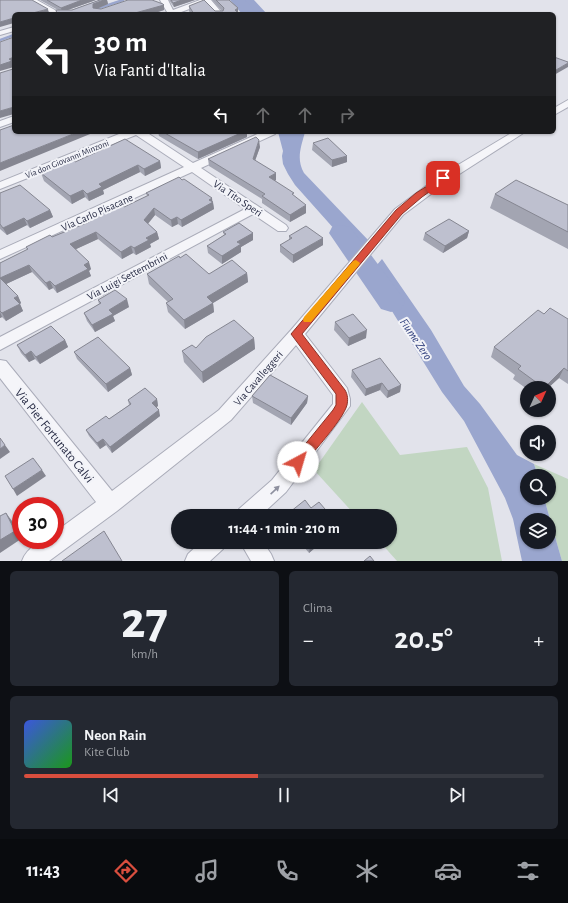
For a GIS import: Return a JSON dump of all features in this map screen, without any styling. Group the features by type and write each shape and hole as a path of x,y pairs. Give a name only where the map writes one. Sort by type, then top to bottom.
{"street":[{"path":"32,0 54,12"},
{"path":"164,0 169,12"},
{"path":"175,12 206,0 211,3 218,12"},
{"path":"0,33 12,30"},
{"path":"556,111 568,103"},
{"path":"0,124 12,120"},
{"name":"Via don Giovanni Minzoni","path":"0,186 128,134"},
{"name":"Via Tito Speri","path":"141,134 282,228"},
{"path":"193,168 267,134"},
{"name":"Via Cavalleggeri","path":"32,561 110,504 225,415 399,212 419,195 443,178 517,134"},
{"name":"Via Carlo Pisacane","path":"0,255 193,168"},
{"name":"Via Luigi Settembrini","path":"0,344 254,209"},
{"path":"254,509 279,486 341,406 341,393 296,334"},
{"name":"Via Pier Fortunato Calvi","path":"0,366 110,504"},
{"path":"195,561 208,549"},
{"path":"255,549 264,561"}],"green space":[{"path":"362,402 400,455 467,447 488,488 502,561 397,561 386,549 397,549 397,509 350,509 314,470"},
{"path":"534,464 545,469 536,469"},
{"path":"556,474 568,479 568,561 562,561 556,540 556,513 548,513 546,505 556,505"}],"water":[{"path":"238,0 254,0 265,12 249,12"},
{"path":"279,134 304,134 300,158 300,163 304,173 369,241 357,258 336,231 295,185 283,164 283,151"},
{"path":"382,259 431,330 464,386 480,404 517,455 520,457 520,461 528,461 534,464 536,469 520,469 520,505 546,505 548,513 520,513 520,549 556,549 556,540 562,561 522,561 513,519 505,498 464,421 442,392 369,274"}],"building":[{"path":"0,0 32,0 48,9 37,12 12,12 12,19 0,22"},
{"path":"47,0 82,0 61,8"},
{"path":"100,0 104,0 93,4 93,8 101,9 128,0 152,0 164,5 139,12 56,12 56,10 72,10"},
{"path":"171,0 182,0 173,3"},
{"path":"204,0 215,11 223,11 224,8 216,0 229,0 238,8 235,10 237,12 193,12 189,6"},
{"path":"12,38 12,58 9,59 12,61 0,65 0,42"},
{"path":"556,58 568,63 556,70"},
{"path":"12,69 12,108 0,111 0,73"},
{"path":"12,126 12,134 73,134 0,163 0,130"},
{"path":"166,134 238,134 198,152"},
{"path":"256,137 259,140 253,159 276,173 269,177 294,193 292,194 306,205 290,215 262,196 265,194 208,159"},
{"path":"328,138 347,156 332,160 313,143"},
{"path":"125,139 160,161 144,169 138,165 99,184 102,187 87,194 83,190 70,196 41,173 73,160 75,162"},
{"path":"179,177 212,198 209,200 213,202 181,220 177,217 171,220 154,208 144,220 157,232 146,238 149,240 134,248 131,246 121,252 96,232 70,244 89,262 84,265 88,269 55,286 50,281 46,283 29,265 0,278 0,263 28,249 26,247 50,235 52,237 89,222 87,220 121,204 124,207 149,195 146,193"},
{"path":"516,180 568,205 568,232 495,194"},
{"path":"20,185 50,210 27,221 24,218 3,228 0,224 0,193"},
{"path":"449,219 469,231 445,246 425,233"},
{"path":"239,223 253,233 237,242 241,244 222,256 207,246 226,234 223,232"},
{"path":"306,226 323,238 293,255 280,245 292,238 289,236"},
{"path":"186,254 209,274 232,260 247,273 207,297 213,303 184,320 166,303 173,299 147,274 179,256 180,258"},
{"path":"0,278 18,296 14,298 20,304 2,313 0,311"},
{"path":"115,290 127,299 109,310 113,314 92,325 84,313 101,303 98,300"},
{"path":"550,308 568,319 568,371 564,368 551,381 534,381 518,369 521,366 494,347 538,310 544,314"},
{"path":"353,314 367,330 349,338 335,322"},
{"path":"234,320 254,338 202,372 182,351 192,345 196,348 206,337"},
{"path":"51,326 65,340 36,357 31,351 25,355 17,345"},
{"path":"98,337 130,368 106,384 74,352"},
{"path":"380,358 401,385 388,391 382,383 366,389 352,370"},
{"path":"270,375 308,396 291,418 252,396"},
{"path":"145,388 157,399 152,403 159,410 110,447 103,439 97,443 86,430 106,416 109,419 131,404 128,400"},
{"path":"0,438 5,445 0,449"},
{"path":"33,458 42,470 13,489 5,476"},
{"path":"305,500 311,508 319,502 325,509 294,509"},
{"path":"6,513 12,525 12,533 0,540 0,516"},
{"path":"104,531 122,561 62,561"},
{"path":"370,556 374,561 364,561"}],"waterway":[{"path":"93,10 123,0"},
{"name":"Fiume Zero","path":"237,0 248,12"},
{"path":"0,40 12,36"},
{"name":"Fiume Zero","path":"341,233 391,302"}],"slow traffic":[{"path":"307,320 356,263"}],"route":[{"path":"298,462 337,414 341,406 342,399 341,393 296,334 399,212 419,195 443,178"}]}
